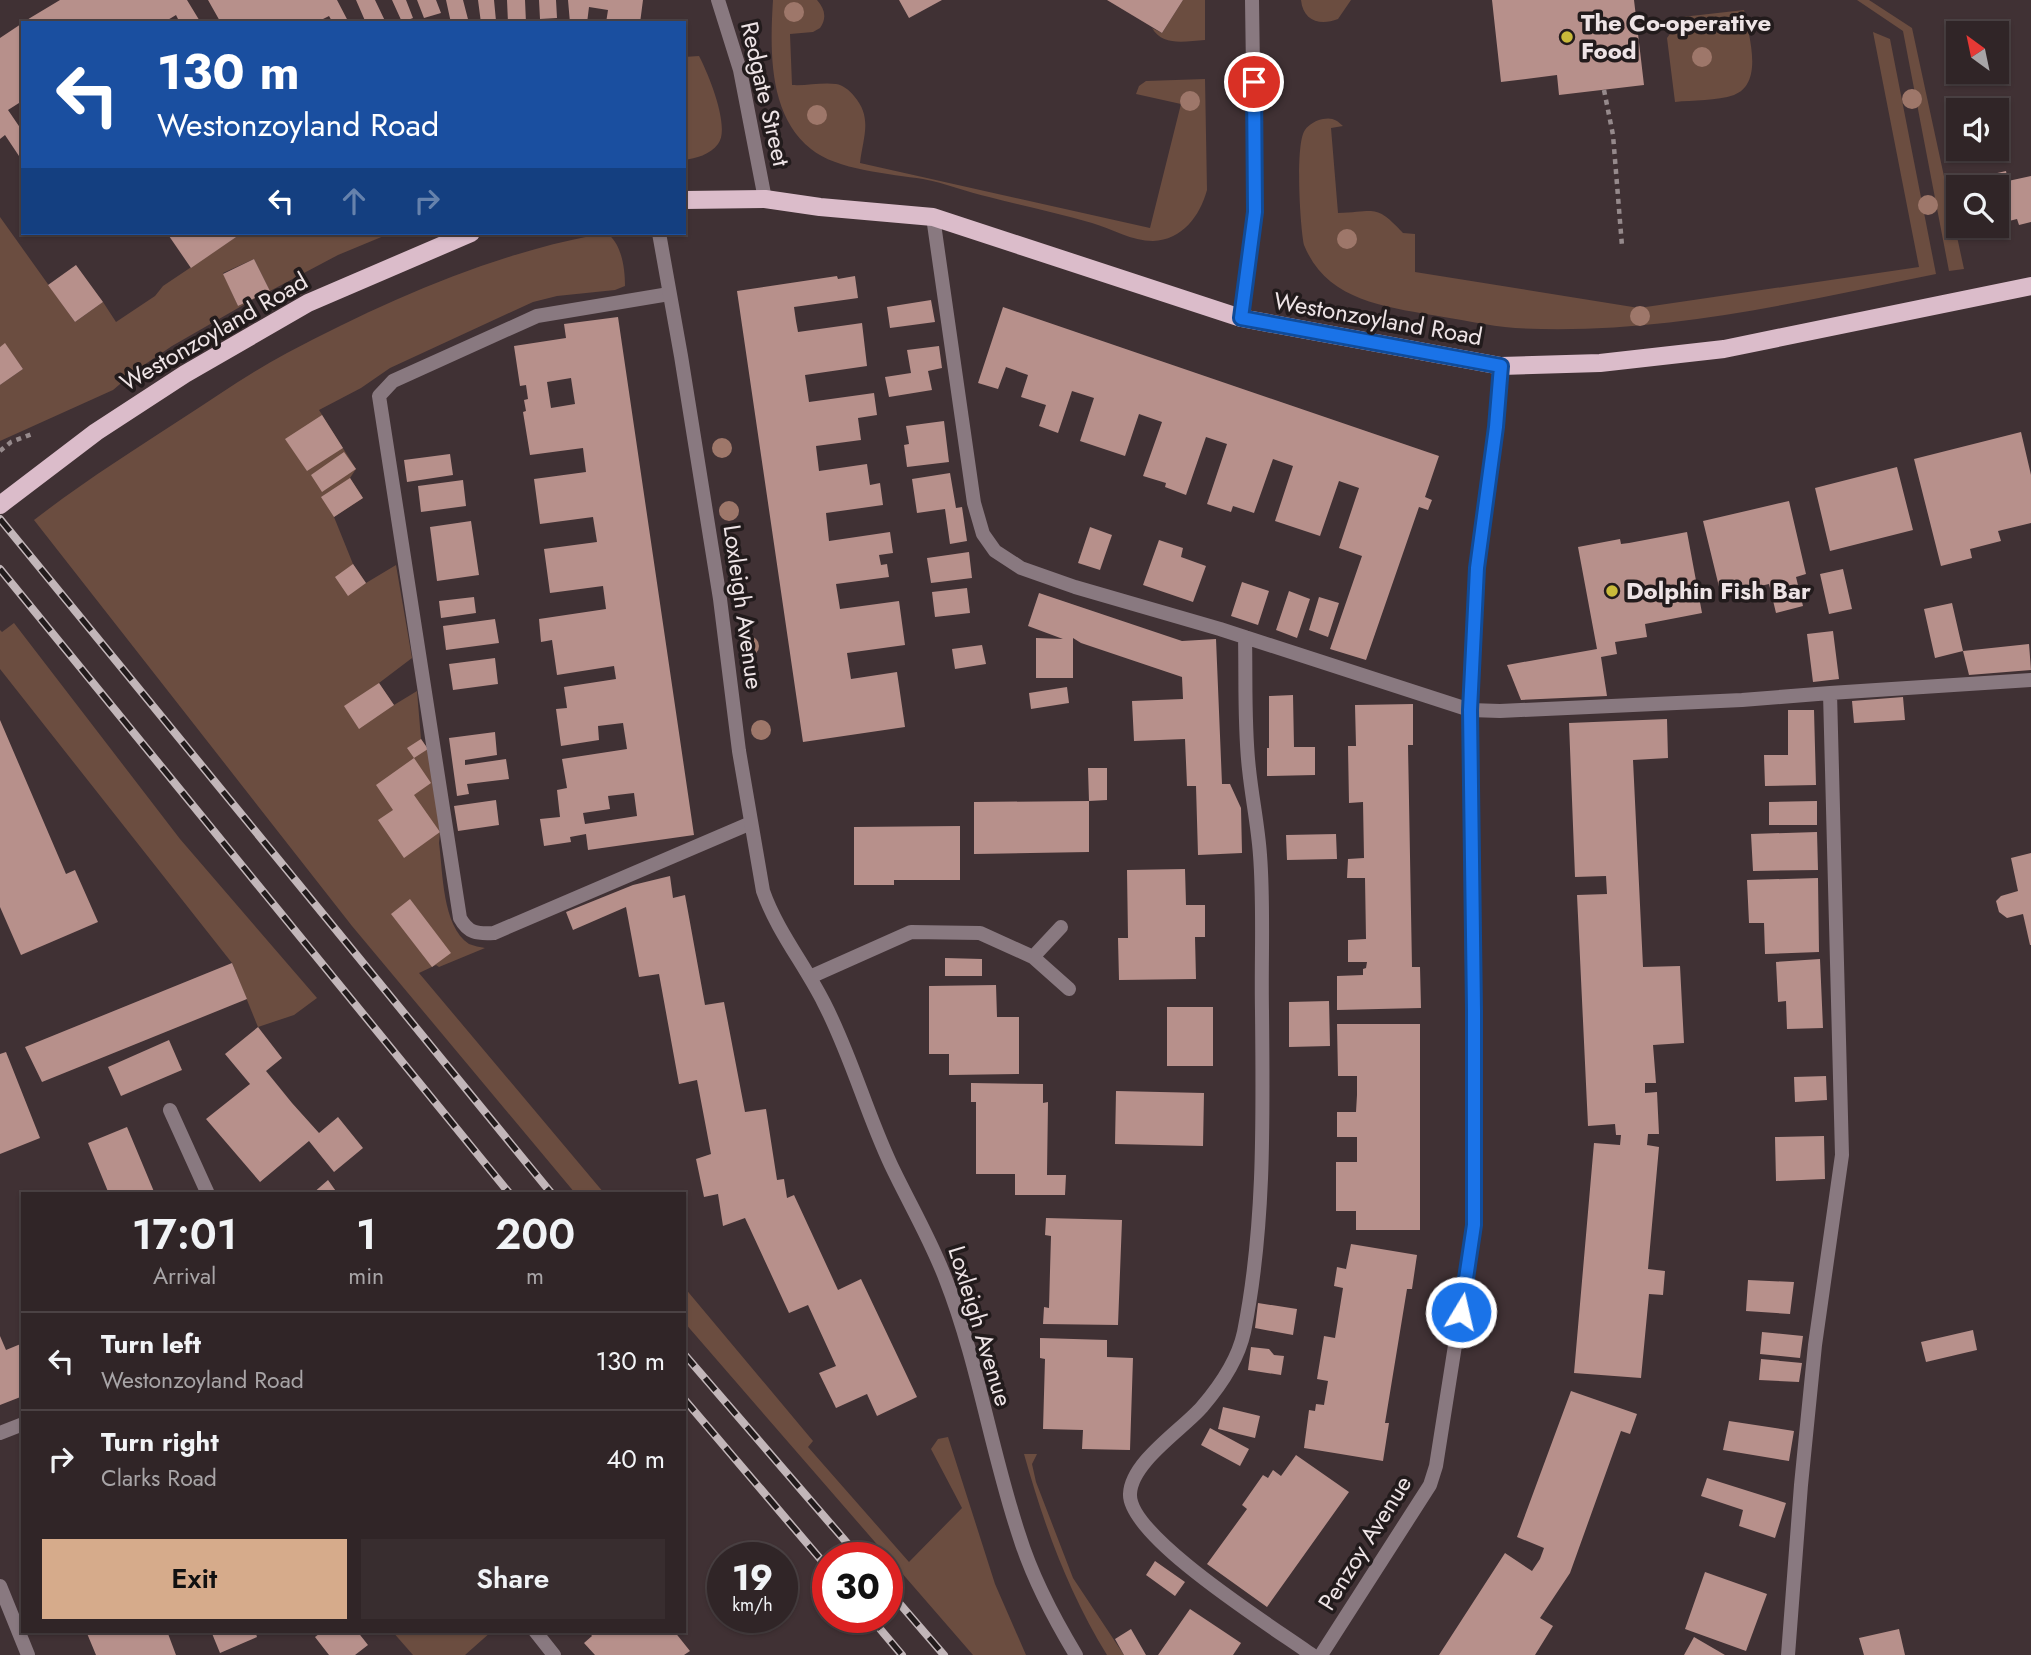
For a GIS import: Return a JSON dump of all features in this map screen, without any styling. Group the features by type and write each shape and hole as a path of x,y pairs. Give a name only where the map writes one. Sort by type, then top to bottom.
{"main road":[{"name":"Westonzoyland Road","path":"686,200 765,199 933,217 1241,318 1501,366 1600,363 1724,349 2031,286"},
{"name":"Westonzoyland Road","path":"0,505 96,432 185,374 308,303 466,235"}],"street":[{"name":"Redgate Street","path":"718,0 740,70 765,199"},
{"path":"1241,318 1255,212 1252,0"},
{"path":"933,217 974,503 984,534 995,551 1021,568 1470,710 1500,711 1729,700 2031,680"},
{"name":"Loxleigh Avenue","path":"659,235 718,586 739,751 763,891 769,909 810,977 849,1057 872,1122 947,1280 1019,1538 1040,1590 1076,1655"},
{"path":"669,294 537,316 393,381 379,396 460,918 465,927 476,934 494,933 751,823"},
{"name":"Penzoy Avenue","path":"1319,1655 1430,1485 1436,1466 1471,1249 1474,1225 1475,1131 1470,710 1477,568 1496,427 1501,366"},
{"path":"1245,637 1249,769 1261,858 1264,1099 1255,1261 1243,1336 1225,1378 1201,1408 1144,1464 1129,1493 1132,1506 1144,1526 1170,1551 1221,1591 1319,1655"},
{"path":"1788,1655 1815,1345 1842,1155 1830,693"},
{"path":"1033,957 1061,926"},
{"path":"810,977 911,932 980,933 1033,957 1069,989"},
{"path":"170,1110 207,1192"},
{"path":"0,1433 21,1425"},
{"path":"0,1586 28,1655"},
{"path":"537,1633 554,1655"}],"path":[{"path":"1604,90 1613,135 1622,246"}],"shaded area":[{"path":"773,0 817,0 822,7 824,17 820,28 813,32 790,34 792,85 836,84 846,88 854,96 860,104 865,120 860,163 1150,228 1181,104 1136,94 1139,86 1146,81 1205,79 1207,190 1200,209 1188,225 1173,236 1163,240 1145,240 1079,219 923,179 864,170 822,156 797,135 779,100 772,60"},
{"path":"1183,0 1205,0 1205,40 1169,40 1162,38 1152,28 1162,33"},
{"path":"1301,0 1351,0 1338,19 1319,22 1305,13"},
{"path":"1857,0 1869,0 1912,28 1946,186 1946,238 1957,238 1964,269 1949,271 1903,31"},
{"path":"1744,10 1751,44 1752,69 1743,89 1734,95 1720,98 1675,102 1667,38 1682,17"},
{"path":"1873,32 1890,39 1936,274 1780,306 1674,322 1568,329 1515,328 1393,308 1357,297 1340,289 1326,277 1304,245 1299,185 1302,138 1311,124 1329,118 1343,126 1331,128 1338,213 1374,211 1386,217 1403,233 1415,234 1415,272 1639,308 1919,267"},
{"path":"699,56 717,100 722,126 718,144 711,151 686,160 686,57"},
{"path":"0,217 75,322 103,302 116,322 155,296 163,286 239,235 386,235 338,255 270,291 254,259 223,273 238,306 259,296 172,346 113,390 0,441 0,385 23,369 5,344 0,347"},
{"path":"595,235 609,235 620,251 625,286 615,290 557,296 533,302 390,368 361,388 319,410 356,469 350,478 363,498 334,517 353,564 366,583 396,565 412,658 379,683 394,705 417,691 421,739 428,749 440,832 445,898 453,925 460,936 469,944 485,948 419,973 603,1192 574,1192 352,926 34,520 107,467 274,360 361,316 436,283 554,244"},
{"path":"14,623 180,839 317,998 294,1015 258,1027 232,963 0,669 0,630 2,632"},
{"path":"686,1289 813,1441 808,1447 891,1542 875,1542 686,1324"},
{"path":"948,1437 995,1584 1026,1655 973,1655 903,1574 903,1555 909,1562 962,1508 931,1449 938,1439"},
{"path":"1024,1454 1037,1454 1032,1464 1036,1482 1073,1578 1124,1655 1107,1655 1080,1607 1049,1532"},
{"path":"394,1633 490,1633 465,1655 413,1655"}],"building":[{"path":"60,0 187,0 200,21 179,21 176,15 166,21 26,21"},
{"path":"208,0 337,0 348,21 332,21 329,16 319,21 220,21"},
{"path":"356,0 375,0 385,21 365,21"},
{"path":"392,0 406,0 413,18 402,21"},
{"path":"417,0 436,0 441,13 424,18"},
{"path":"446,0 463,0 468,21 451,21"},
{"path":"478,0 494,0 496,21 481,21"},
{"path":"507,0 525,0 526,21 508,21"},
{"path":"539,0 556,0 557,18 540,19"},
{"path":"568,0 643,0 640,21 606,21 608,10 589,7 587,21 570,21"},
{"path":"899,0 942,0 909,18"},
{"path":"1107,0 1183,0 1162,33"},
{"name":"The Co-operative Food","path":"1492,0 1634,0 1644,85 1559,95 1557,75 1501,82"},
{"path":"21,24 21,106 19,103 8,110 21,129 21,159 5,135 0,139 0,38"},
{"path":"2006,171 2007,175 1989,175"},
{"path":"2031,176 2031,222 2019,225 2017,219 2009,221 2009,181"},
{"path":"170,235 239,235 191,268"},
{"path":"254,259 270,291 238,306 223,274"},
{"path":"76,265 103,302 75,322 48,285"},
{"path":"837,276 838,279 855,276 858,298 794,307 798,332 862,323 867,366 805,375 809,402 874,393 877,415 858,418 861,440 816,446 819,471 867,464 870,485 880,483 883,505 826,513 829,541 890,532 893,553 879,555 881,565 887,564 889,577 836,584 840,609 899,601 905,645 847,653 851,679 897,672 905,727 803,742 737,291"},
{"path":"931,300 935,322 890,328 887,307"},
{"path":"1003,307 1439,456 1425,497 1432,500 1428,510 1419,507 1366,660 1330,649 1362,556 1339,548 1359,488 1339,481 1320,536 1275,521 1293,466 1273,459 1254,513 1233,506 1231,512 1207,504 1227,444 1206,437 1186,495 1165,487 1166,483 1143,476 1162,422 1139,414 1125,456 1080,441 1094,398 1072,391 1058,433 1039,426 1046,405 1021,397 1028,375 1006,367 998,389 978,383"},
{"path":"618,317 694,835 588,850 586,834 570,837 571,842 544,846 540,819 560,817 557,790 567,788 562,759 627,749 623,723 598,726 599,740 561,746 556,709 567,708 564,687 616,679 614,666 557,675 552,640 541,642 539,619 606,609 603,586 550,593 544,549 597,542 593,517 540,524 534,479 586,472 583,448 530,455 523,412 526,411 524,400 528,399 526,385 520,386 514,346 566,338 564,324","holes":["571,378 575,404 551,408 547,382","634,793 637,816 585,824 583,813 610,809 608,796"]},
{"path":"5,343 23,369 0,385 0,347"},
{"path":"939,346 942,368 928,371 932,390 889,397 885,377 911,373 907,350"},
{"path":"322,415 343,448 307,471 285,439"},
{"path":"944,421 949,462 907,467 904,445 909,444 906,426"},
{"path":"2021,432 2031,475 2031,523 1998,531 2001,541 1970,549 1972,558 1941,566 1914,459"},
{"path":"344,452 356,469 322,492 311,475"},
{"path":"450,454 453,475 407,482 404,460"},
{"path":"1897,467 1913,530 1830,551 1815,488"},
{"path":"950,473 956,508 962,507 967,541 950,544 945,509 917,513 912,479"},
{"path":"350,478 363,498 334,517 321,497"},
{"path":"463,480 466,506 421,512 418,486"},
{"path":"1789,501 1806,574 1796,577 1803,606 1776,613 1769,584 1721,595 1703,521"},
{"path":"471,521 479,575 437,581 430,527"},
{"path":"1090,527 1112,535 1100,570 1078,563"},
{"path":"1687,532 1702,613 1645,624 1647,637 1615,642 1617,654 1601,657 1607,696 1521,700 1507,665 1597,649 1578,547 1620,539 1621,544 1629,543"},
{"path":"1159,540 1183,548 1181,557 1206,566 1193,602 1143,585"},
{"path":"969,552 972,578 931,583 927,558"},
{"path":"353,564 366,583 348,596 335,577"},
{"path":"1843,569 1852,609 1829,614 1820,574"},
{"path":"1242,582 1269,591 1258,625 1231,616"},
{"path":"967,588 970,613 935,617 932,592"},
{"path":"1289,591 1310,599 1297,638 1276,630"},
{"path":"1039,593 1182,641 1216,639 1222,784 1230,784 1241,808 1242,853 1198,855 1196,786 1187,786 1185,739 1134,741 1132,701 1183,699 1182,677 1073,638 1073,678 1036,678 1036,638 1063,639 1028,626"},
{"path":"474,597 476,613 441,618 439,601"},
{"path":"1319,597 1339,603 1328,637 1309,630"},
{"path":"1952,603 1963,651 1935,658 1924,609"},
{"path":"495,619 499,643 446,650 443,626"},
{"path":"1833,631 1839,679 1813,682 1807,634"},
{"path":"2029,644 2031,670 1969,675 1963,651"},
{"path":"982,645 986,664 955,669 952,649"},
{"path":"495,658 498,684 453,690 449,664"},
{"path":"379,683 394,705 359,729 344,706"},
{"path":"1067,687 1069,703 1031,709 1029,693"},
{"path":"1293,695 1294,747 1315,747 1315,775 1267,776 1269,696"},
{"path":"1903,697 1905,720 1854,723 1852,701"},
{"path":"1413,704 1413,745 1408,745 1412,967 1420,967 1421,1008 1337,1010 1337,976 1363,975 1367,962 1348,962 1348,940 1366,939 1365,878 1347,878 1348,859 1364,858 1363,802 1349,803 1348,746 1356,746 1355,705"},
{"path":"1788,710 1814,710 1816,785 1765,786 1764,755 1788,755"},
{"path":"1667,719 1668,758 1633,760 1643,967 1680,966 1684,1043 1653,1045 1656,1083 1645,1083 1645,1093 1657,1092 1659,1134 1648,1134 1647,1145 1659,1147 1648,1269 1665,1271 1663,1295 1649,1294 1641,1378 1574,1373 1594,1143 1620,1145 1621,1135 1616,1135 1615,1124 1588,1126 1577,895 1607,894 1606,876 1575,877 1569,723"},
{"path":"0,720 66,874 75,870 98,922 21,955 0,907"},
{"path":"495,732 497,755 465,760 465,765 506,759 509,779 467,784 469,794 457,796 449,738"},
{"path":"421,739 428,749 414,758 407,748"},
{"path":"414,758 431,783 414,795 440,832 404,858 378,820 393,810 376,785"},
{"path":"1088,768 1107,768 1107,800 1089,801"},
{"path":"496,800 499,825 458,831 454,806"},
{"path":"1089,801 1089,852 974,854 974,802"},
{"path":"1817,801 1817,825 1769,825 1769,802"},
{"path":"960,826 960,880 894,880 894,885 854,885 854,827"},
{"path":"1817,832 1818,870 1753,871 1751,834"},
{"path":"1336,834 1337,859 1287,860 1286,835"},
{"path":"2031,853 2030,945 2023,914 2007,918 1999,912 1996,901 2001,896 2018,891 2011,858"},
{"path":"1185,869 1186,905 1205,905 1205,937 1195,937 1196,979 1119,980 1118,938 1128,938 1127,870"},
{"path":"670,876 673,898 685,895 705,1005 724,1002 745,1112 766,1109 777,1180 784,1179 787,1198 794,1195 838,1290 861,1279 917,1397 877,1416 867,1394 836,1408 819,1373 836,1366 808,1305 789,1313 745,1218 723,1226 718,1194 704,1197 696,1159 711,1154 697,1080 679,1084 659,974 639,977 626,907 573,930 566,912 633,885"},
{"path":"1818,878 1819,952 1765,954 1764,923 1749,923 1747,880"},
{"path":"410,899 451,953 432,967 391,914"},
{"path":"945,958 982,959 982,976 945,976"},
{"path":"1820,959 1823,1028 1787,1029 1786,1001 1778,1002 1776,962"},
{"path":"232,963 247,999 42,1082 25,1047"},
{"path":"996,985 997,1017 1019,1017 1019,1074 949,1075 949,1054 929,1054 929,986"},
{"path":"1329,1001 1330,1046 1289,1047 1289,1002"},
{"path":"1167,1007 1213,1007 1213,1066 1167,1066"},
{"path":"1337,1024 1420,1024 1420,1230 1356,1230 1356,1211 1336,1211 1336,1162 1357,1162 1357,1137 1337,1137 1337,1112 1356,1112 1357,1076 1338,1076"},
{"path":"258,1027 282,1058 266,1071 292,1103 319,1133 338,1117 363,1148 334,1172 309,1141 260,1182 206,1119 250,1084 225,1054"},
{"path":"169,1040 182,1070 121,1096 108,1067"},
{"path":"6,1052 40,1138 0,1154 0,1054"},
{"path":"1826,1076 1827,1100 1795,1102 1794,1077"},
{"path":"971,1083 1043,1084 1043,1103 1048,1102 1047,1175 1066,1175 1065,1195 1015,1195 1015,1174 976,1174 976,1102 971,1102"},
{"path":"1116,1091 1204,1093 1203,1146 1115,1144"},
{"path":"127,1127 154,1192 108,1192 88,1143"},
{"path":"1824,1136 1825,1179 1776,1181 1775,1137"},
{"path":"328,1180 337,1192 314,1192"},
{"path":"1046,1218 1122,1220 1118,1325 1043,1324 1044,1307 1049,1308 1051,1236 1045,1235"},
{"path":"1351,1244 1417,1255 1412,1289 1407,1289 1385,1423 1389,1423 1383,1461 1304,1448 1309,1410 1315,1411 1316,1404 1324,1405 1328,1381 1317,1379 1324,1336 1335,1338 1343,1288 1334,1286 1337,1267 1346,1269"},
{"path":"1748,1280 1794,1282 1790,1314 1746,1311"},
{"path":"1258,1303 1297,1309 1293,1335 1255,1328"},
{"path":"1973,1330 1977,1350 1926,1362 1921,1342"},
{"path":"1762,1332 1803,1336 1800,1358 1760,1354"},
{"path":"0,1336 6,1350 21,1344 21,1397 0,1405"},
{"path":"1040,1338 1107,1340 1107,1357 1133,1358 1130,1450 1082,1449 1083,1430 1043,1429 1045,1359 1040,1358"},
{"path":"1251,1347 1269,1349 1274,1355 1284,1356 1281,1375 1248,1370"},
{"path":"1761,1359 1802,1363 1799,1382 1759,1380"},
{"path":"1571,1391 1637,1414 1630,1434 1621,1431 1570,1573 1540,1618 1553,1626 1535,1655 1439,1655 1505,1553 1532,1571 1540,1559 1544,1548 1517,1537"},
{"path":"1223,1407 1260,1416 1255,1438 1218,1429"},
{"path":"1729,1421 1794,1431 1789,1461 1723,1450"},
{"path":"1210,1428 1249,1449 1240,1466 1201,1445"},
{"path":"1296,1455 1349,1492 1267,1607 1207,1564 1247,1509 1242,1505 1263,1475 1268,1478 1273,1470 1281,1476"},
{"path":"1707,1478 1786,1503 1775,1538 1739,1526 1743,1510 1701,1496"},
{"path":"1155,1561 1185,1582 1175,1596 1146,1575"},
{"path":"1705,1572 1767,1594 1746,1651 1685,1629"},
{"path":"1190,1609 1241,1643 1233,1655 1158,1655"},
{"path":"1131,1629 1146,1655 1124,1655 1115,1639"},
{"path":"1899,1629 1905,1655 1864,1655 1859,1638"},
{"path":"87,1633 168,1633 176,1655 96,1655"},
{"path":"212,1633 256,1633 257,1637 220,1653"},
{"path":"320,1633 359,1633 368,1645 355,1655 329,1655 315,1637"},
{"path":"590,1633 676,1633 690,1651 684,1655 595,1655 584,1643 592,1636"},
{"path":"1694,1637 1725,1655 1684,1655"}],"railway":[{"path":"0,519 550,1192"},
{"path":"0,569 508,1192"},
{"path":"686,1356 846,1542"},
{"path":"686,1401 812,1549"},
{"path":"903,1608 944,1655"},
{"path":"883,1633 902,1655"}],"place":[{"name":"The Co-operative Food","path":"1567,37"},
{"name":"Dolphin Fish Bar","path":"1612,591"}],"route":[{"path":"1254,82 1255,212 1241,318 1501,366 1496,427 1477,568 1470,710 1474,1225 1461,1312"}]}
